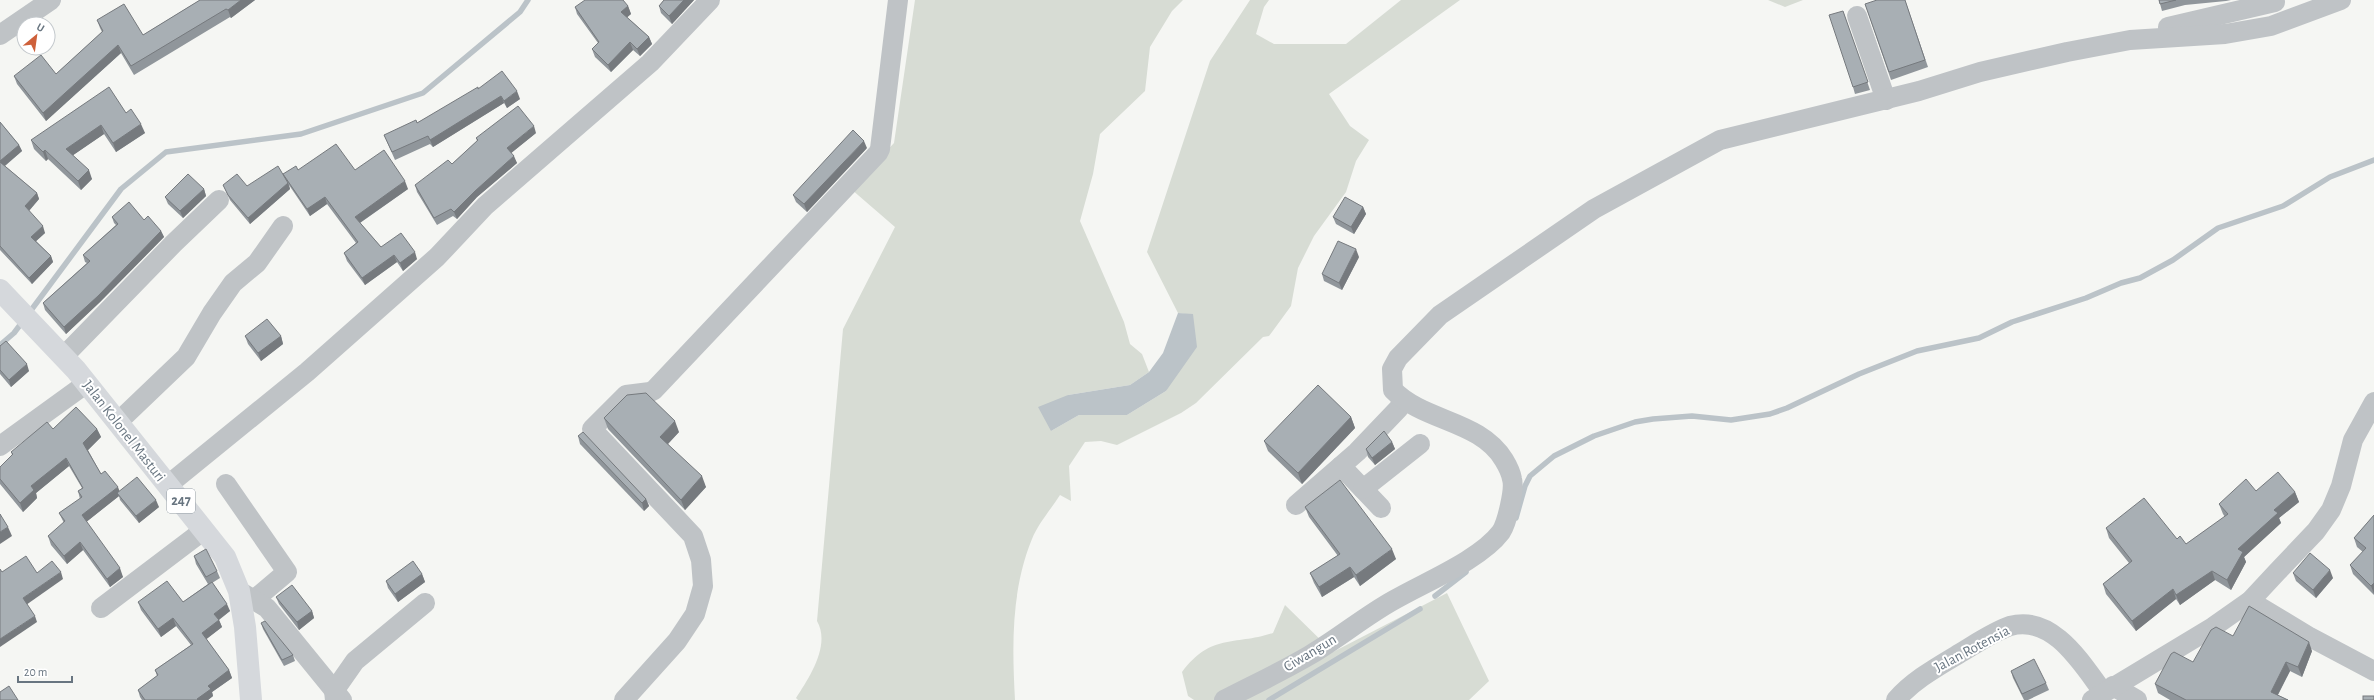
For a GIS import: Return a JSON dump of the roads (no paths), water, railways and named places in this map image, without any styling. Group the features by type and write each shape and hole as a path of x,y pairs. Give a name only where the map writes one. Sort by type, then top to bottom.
{"main road":[{"name":"Jalan Kolonel Masturi","path":"7,297 64,356 87,383 225,557 247,595 245,627 251,700"}],"street":[{"path":"0,35 29,6 52,0"},
{"path":"168,485 307,372 437,257 485,206 650,63 710,0"},
{"path":"624,700 677,641 695,614 703,586 701,560 693,536 592,429 626,395 650,392 654,390 878,153 880,149 898,0"},
{"path":"1296,505 1342,466 1399,408 1402,400 1393,390 1392,369 1398,358 1440,315 1594,209 1720,140 1886,100 1980,72 2130,40 2225,34 2271,26 2341,0"},
{"path":"2130,40 2156,29 2185,24 2275,2"},
{"path":"1857,16 1886,100"},
{"path":"64,356 174,243 219,200"},
{"path":"118,422 186,357 212,313 233,283 257,263 283,226"},
{"path":"0,446 87,383"},
{"name":"Ciwangun","path":"1224,700 1310,655 1393,600 1444,573 1490,544 1502,530 1511,497 1513,480 1504,460 1492,443 1474,432 1402,400"},
{"path":"2103,693 2213,627 2250,600 2316,530 2331,510 2341,486 2353,440 2374,402"},
{"path":"1363,489 1420,444"},
{"path":"1342,466 1382,508"},
{"path":"226,484 287,572 247,595 278,619 337,697 355,661 425,603"},
{"path":"101,608 204,530"},
{"path":"2250,600 2308,636 2374,671"},
{"name":"Jalan Rotensia","path":"1896,700 1935,668 2000,630 2022,625 2044,630 2062,641 2103,693"},
{"path":"2103,693 2137,700"}],"waterway":[{"path":"29,313 121,189 166,152 301,134 423,93 520,12 528,0"},
{"path":"1516,518 1525,486 1530,476 1554,456 1594,436 1635,422 1653,419 1692,416 1731,420 1770,414 1787,408 1859,374 1917,351 1979,338 2012,322 2086,298 2121,283 2140,278 2173,260 2218,228 2283,206 2330,177 2374,160"},
{"path":"0,345 14,333 23,321"},
{"path":"1435,596 1466,572"},
{"path":"1269,700 1420,609"}]}
